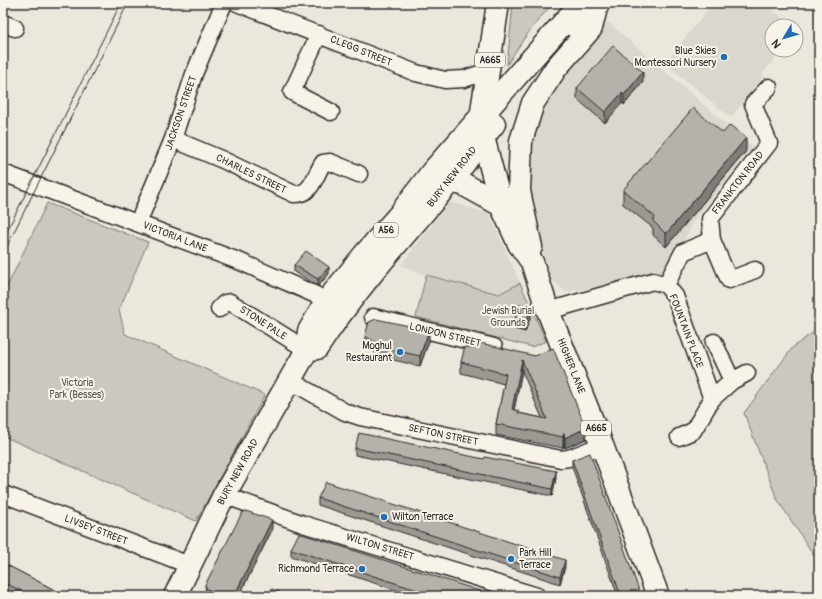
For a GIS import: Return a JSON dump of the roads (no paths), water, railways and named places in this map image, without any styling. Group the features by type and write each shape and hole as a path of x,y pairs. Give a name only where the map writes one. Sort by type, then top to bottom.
{"main road":[{"name":"A665","path":"482,128 488,71 498,3"},
{"name":"BURY NEW ROAD","path":"334,307 364,255 400,214 432,172 482,128 592,4"},
{"path":"532,262 530,241 519,191 521,141 533,102 556,68 591,28 592,4"},
{"name":"BURY NEW ROAD","path":"175,596 224,495 307,350 309,331 368,278 450,182 482,128"},
{"name":"HIGHER LANE","path":"482,128 501,205 518,244 532,262 548,311 555,348 602,445 658,596"},
{"path":"450,182 463,184 501,205"}],"street":[{"name":"JACKSON STREET","path":"138,223 173,139 194,74 224,3"},
{"name":"CLEGG STREET","path":"236,3 416,73 445,80 464,79 488,71"},
{"path":"319,34 292,92 332,112"},
{"name":"FRANKTON ROAD","path":"755,270 729,280 712,240 710,219 769,143 753,104 769,87"},
{"name":"CHARLES STREET","path":"173,139 223,160 294,194 302,195 308,191 323,163 330,162 359,174"},
{"name":"VICTORIA LANE","path":"3,173 241,262 316,295 334,307"},
{"path":"666,285 683,252 712,240"},
{"name":"FOUNTAIN PLACE","path":"548,311 653,281 666,285 675,296 712,399"},
{"name":"STONE PALE","path":"219,309 225,303 230,302 307,350"},
{"name":"LONDON STREET","path":"373,316 391,314 511,351"},
{"path":"714,342 732,381"},
{"path":"679,437 693,431 712,399 732,381 747,373"},
{"name":"SEFTON STREET","path":"289,380 345,412 360,417 484,444 561,459 569,458 602,445"},
{"name":"LIVSEY STREET","path":"3,494 189,565"},
{"name":"WILTON STREET","path":"224,495 303,524 537,596"}],"tram line":[{"path":"3,239 121,3"},
{"path":"3,254 128,3"}],"place":[{"name":"Blue Skies Montessori Nursery","path":"724,57"},
{"name":"Moghul Restaurant","path":"400,352"},
{"name":"Wilton Terrace","path":"384,517"},
{"name":"Park Hill Terrace","path":"511,559"},
{"name":"Richmond Terrace","path":"362,569"}],"park label":[{"name":"Jewish Burial Grounds","path":"508,316"},
{"name":"Victoria Park (Besses)","path":"77,388"}]}
